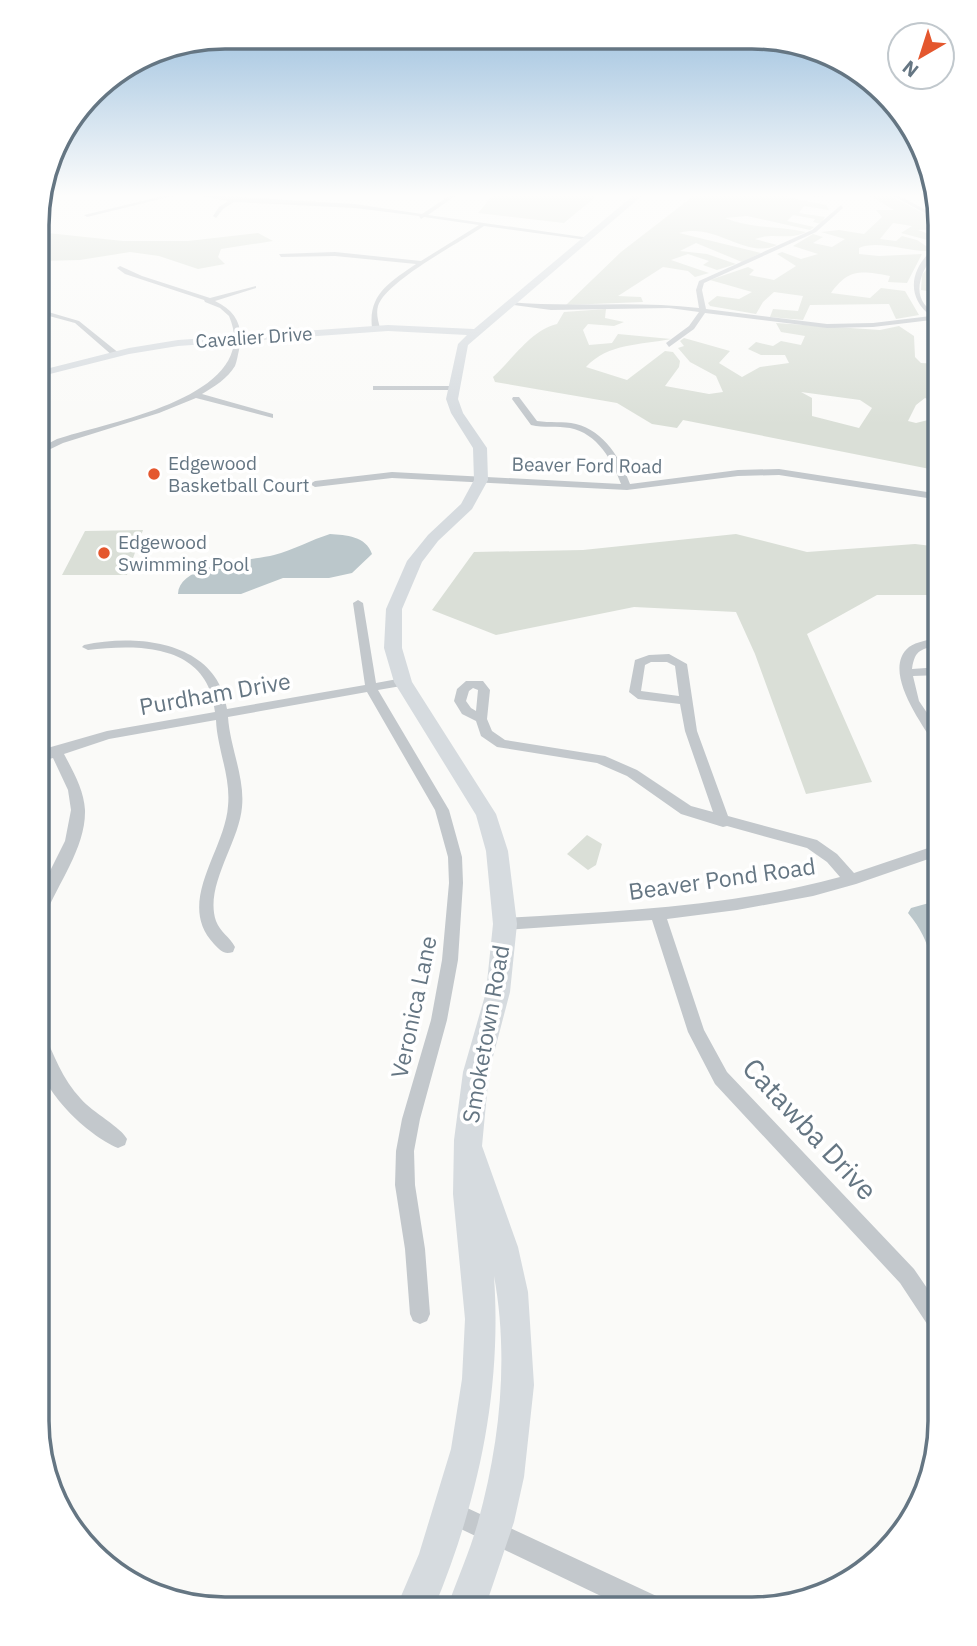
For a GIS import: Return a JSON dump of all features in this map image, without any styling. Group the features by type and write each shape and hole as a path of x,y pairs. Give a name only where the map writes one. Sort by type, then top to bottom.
{"main road":[{"path":"481,480 480,448 454,406 453,388 460,350 473,332 548,271"},
{"name":"Cavalier Drive","path":"49,370 170,344 376,328 473,332"},
{"name":"Smoketown Road","path":"420,1597 436,1557 468,1448 478,1379 481,1319 478,1270 467,1194 468,1140 476,1072 498,992 505,924 499,863 486,814 403,682 392,634 394,609 404,583 424,548 467,506 481,480"},
{"name":"Smoketown Road","path":"468,1140 503,1248 516,1344 514,1438 493,1534 470,1597"}],"street":[{"path":"49,446 60,440 166,408 196,395 228,371 236,357 236,321 231,313 166,283 123,271"},
{"path":"376,328 374,314 377,301 414,271"},
{"path":"669,345 694,325 702,309 698,289 704,279 723,271"},
{"path":"921,271 915,291 920,306 928,311"},
{"path":"207,301 254,287"},
{"path":"509,303 551,309 633,305 702,309 827,326 873,326 928,318"},
{"path":"49,314 77,322 116,354"},
{"path":"376,388 453,388"},
{"path":"196,395 270,416"},
{"path":"516,399 534,423 572,426 592,434 617,465 627,487"},
{"name":"Beaver Ford Road","path":"315,484 392,475 627,487 662,485 720,475 779,472 928,495"},
{"name":"Veronica Lane","path":"358,603 371,688 442,810 455,857 456,896 450,960 439,1020 411,1119 405,1151 405,1185 415,1249 420,1314"},
{"path":"88,647 141,644 187,656 211,676 222,714 225,746 235,787 235,806 205,911 213,935 227,947"},
{"path":"928,644 914,649 908,657 906,673 916,708 928,725"},
{"path":"686,701 638,695 635,692 639,663 649,659 669,658 681,664 691,732 723,822"},
{"path":"906,673 928,672"},
{"name":"Purdham Drive","path":"49,753 107,735 403,682"},
{"path":"481,719 486,733 502,744 600,759 632,773 686,810 812,845 832,858 851,880"},
{"path":"49,890 73,837 77,821 76,796 56,750"},
{"name":"Beaver Pond Road","path":"505,924 657,913 747,902 851,880 928,853"},
{"name":"Catawba Drive","path":"657,913 696,1032 721,1078 907,1276 928,1308"},
{"path":"49,1063 62,1092 95,1126 118,1139"},
{"path":"450,1511 493,1534 630,1597"}],"shaded area":[{"path":"601,271 657,271 618,296 641,297 643,302 566,305"},
{"path":"688,271 703,271 709,273 695,277"},
{"path":"737,271 753,271 749,275 774,280 788,271 913,271 907,283 888,282 890,276 856,273 844,279 831,293 870,298 881,288 905,291 919,315 896,319 889,304 810,305 803,320 770,317 773,309 798,311 803,296 774,292 763,302 756,314 710,306 708,303 717,296 739,299 752,292 710,280"},
{"path":"928,271 928,291 921,290 922,275"},
{"path":"606,309 605,318 624,322 614,326 588,324 583,330 589,345 612,343 618,334 671,339 615,349 604,353 586,367 627,380 665,351 673,352 680,361 679,367 665,386 709,394 723,392 716,376 690,362 678,348 684,346 680,341 684,338 730,351 719,363 742,377 760,367 789,363 785,355 761,355 748,349 756,342 773,346 781,341 801,345 805,336 781,332 776,323 880,330 899,326 914,336 915,357 921,363 928,363 928,399 925,398 916,405 908,421 916,423 928,420 928,469 683,420 677,428 652,424 617,403 495,382 493,377 522,346 539,332 557,324 564,312","holes":["801,392 860,400 872,408 859,428 812,416 812,398"]},
{"name":"Edgewood Swimming Pool","path":"143,530 127,575 62,575 85,531"},
{"path":"330,534 360,540 372,554 352,573 329,578 283,578 241,594 178,594 181,584 203,570 274,555"},
{"path":"736,534 807,552 915,544 928,546 928,595 877,595 807,634 872,782 806,794 755,654 736,612 634,607 496,635 432,610 474,552 583,550"},
{"path":"587,835 602,844 596,865 588,870 567,854"},
{"path":"928,903 928,949 923,935 908,913 911,908"}],"place":[{"name":"Edgewood Basketball Court","path":"154,474"},
{"name":"Edgewood Swimming Pool","path":"104,553"}]}
